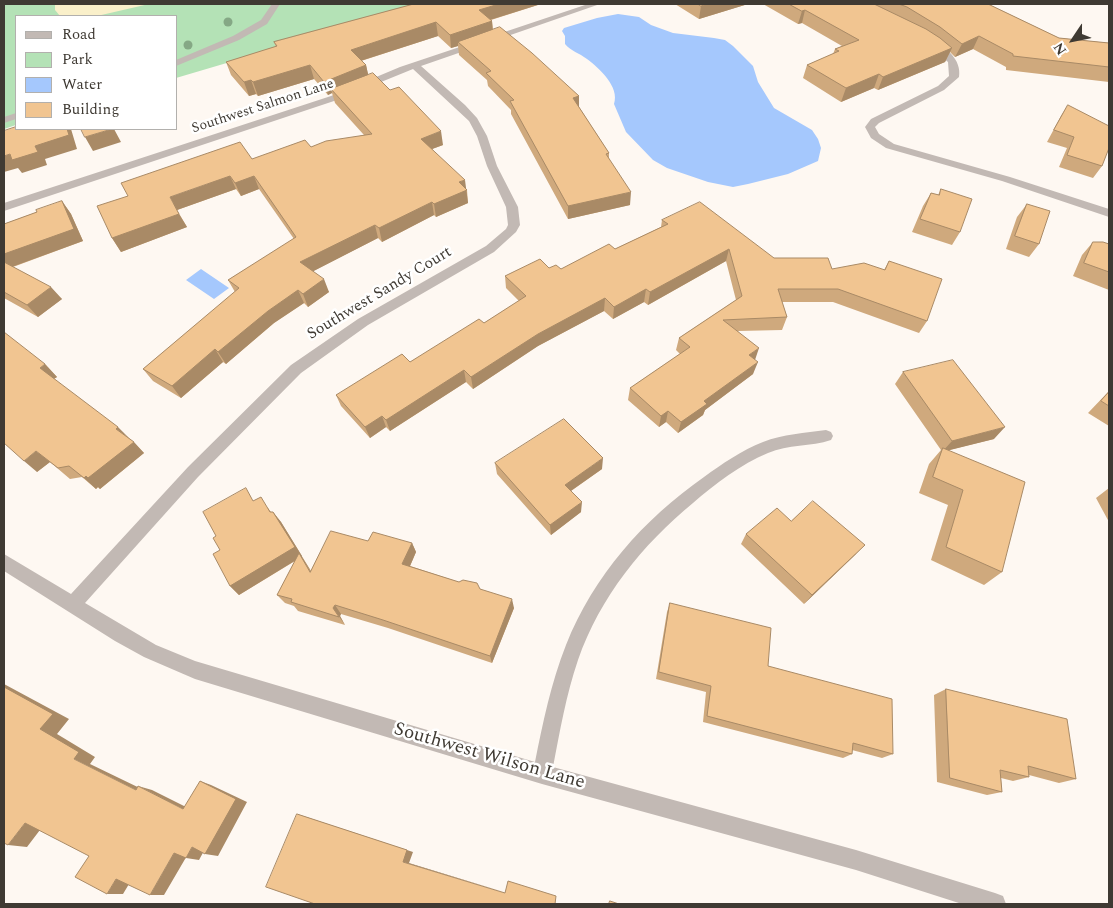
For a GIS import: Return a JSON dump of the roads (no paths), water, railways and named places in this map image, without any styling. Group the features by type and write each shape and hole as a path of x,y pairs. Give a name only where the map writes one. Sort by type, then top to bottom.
{"street":[{"path":"178,62 236,38 258,26 264,22 276,4"},
{"name":"Southwest Salmon Lane","path":"4,207 334,98 415,65 596,4"},
{"path":"921,39 940,49 952,60 955,67 954,77 941,88 880,117 870,127 875,136 890,146 961,166 1109,213"},
{"name":"Southwest Sandy Court","path":"72,605 193,472 296,369 363,322 490,249 510,232 514,225 512,206 492,166 482,136 473,120 415,65"},
{"path":"542,774 558,698 574,646 593,606 619,565 656,524 691,495 736,464 772,446 787,441 826,436"},
{"name":"Southwest Wilson Lane","path":"4,562 150,651 195,670 542,774 856,860 995,904"}],"water":[{"path":"618,14 639,17 651,25 673,33 725,40 753,66 758,82 774,108 812,130 821,148 818,161 788,174 733,187 708,182 667,168 653,160 626,132 614,104 614,91 607,78 592,63 565,44 565,36 562,31 564,28"},
{"path":"201,269 229,288 214,299 186,280"}]}
